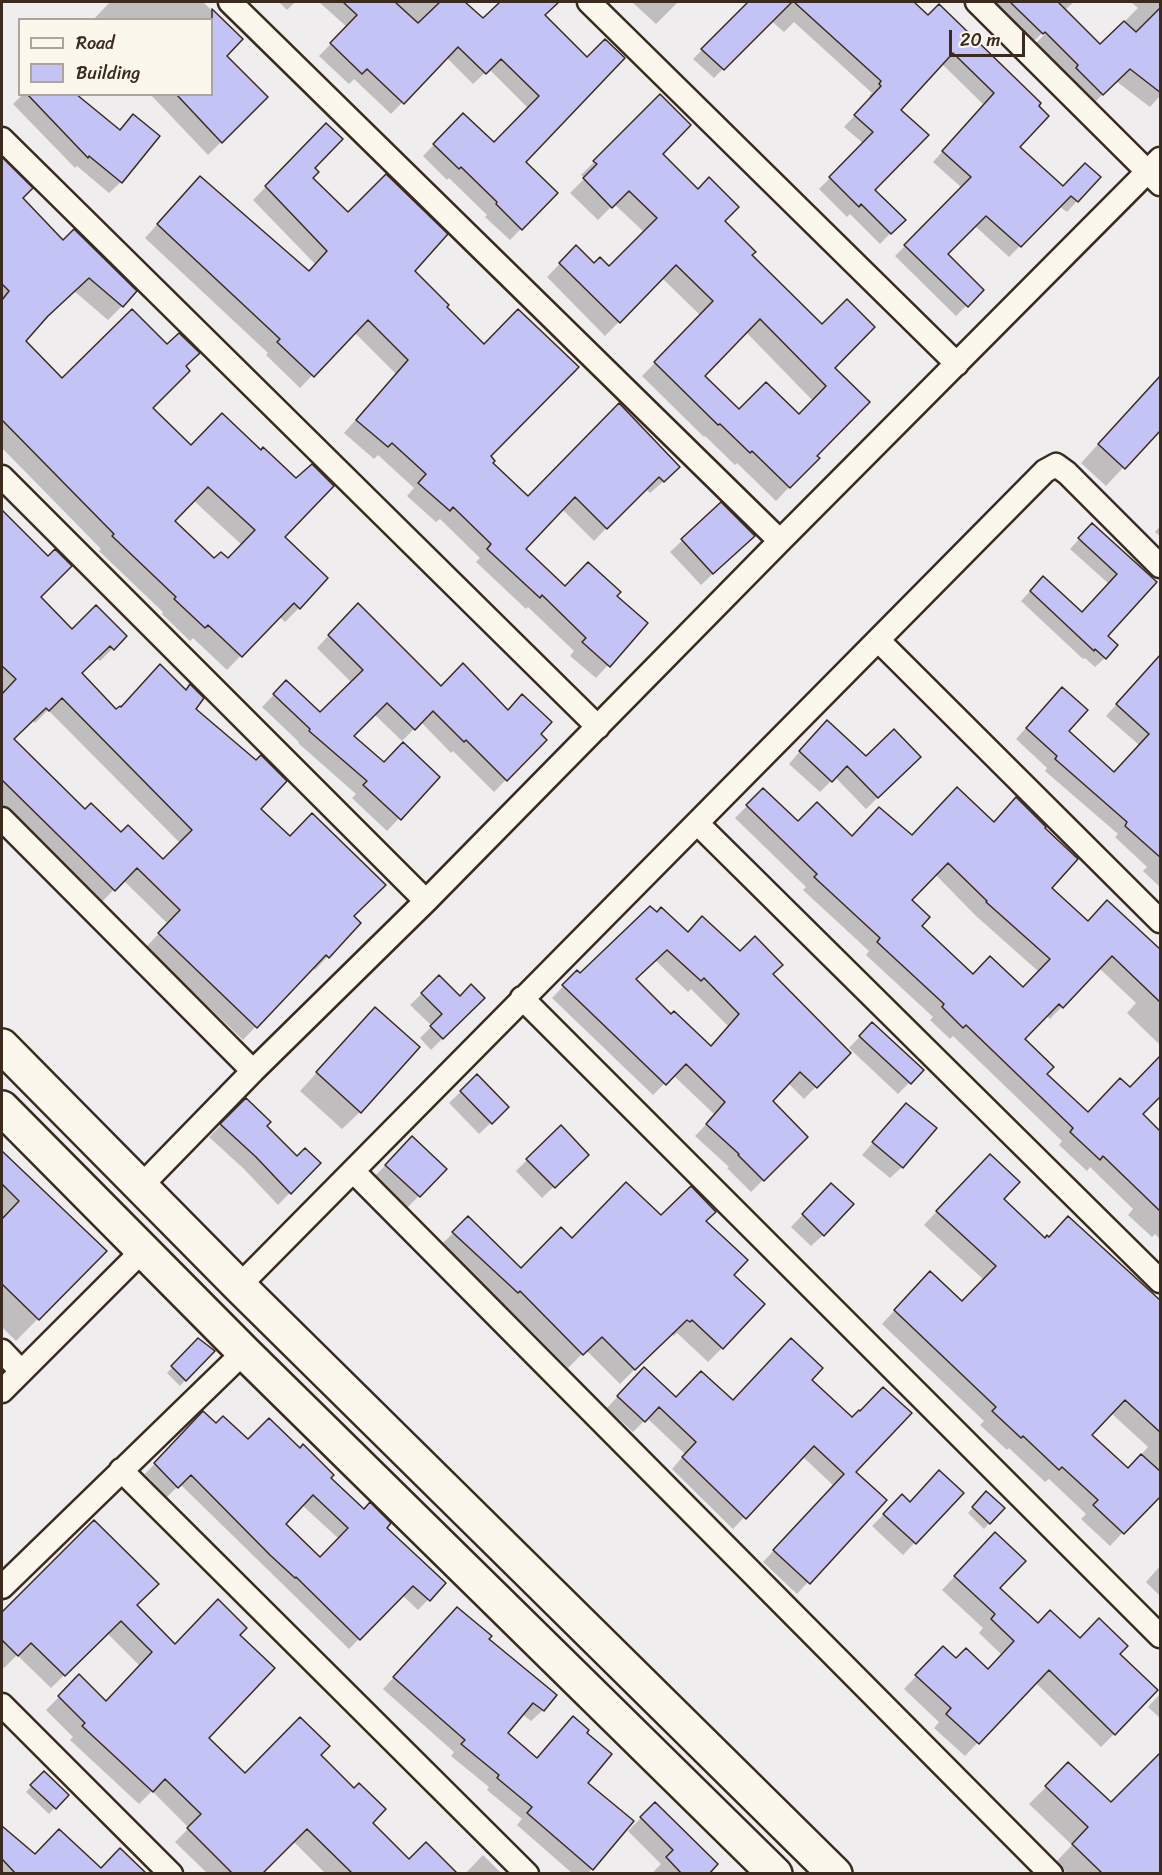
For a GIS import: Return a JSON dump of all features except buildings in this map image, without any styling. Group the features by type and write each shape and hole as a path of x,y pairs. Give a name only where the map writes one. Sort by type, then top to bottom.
{"street":[{"path":"230,2 780,541"},
{"path":"590,2 957,364"},
{"path":"141,1186 957,364 1156,172 976,2"},
{"path":"2,139 598,727"},
{"path":"239,1286 1045,471 1056,465 1067,473 1161,566"},
{"path":"2,477 426,901"},
{"path":"879,640 1161,921"},
{"path":"2,819 253,1071"},
{"path":"697,823 1161,1281"},
{"path":"522,998 1161,1636"},
{"path":"2,1046 239,1286 835,1874"},
{"path":"2,1108 285,1393 775,1874"},
{"path":"353,1171 1051,1874"},
{"path":"2,1390 142,1250"},
{"path":"2,1350 21,1371"},
{"path":"2,1587 244,1352"},
{"path":"285,1393 316,1362"},
{"path":"121,1470 527,1874"},
{"path":"2,1705 171,1874"}]}
